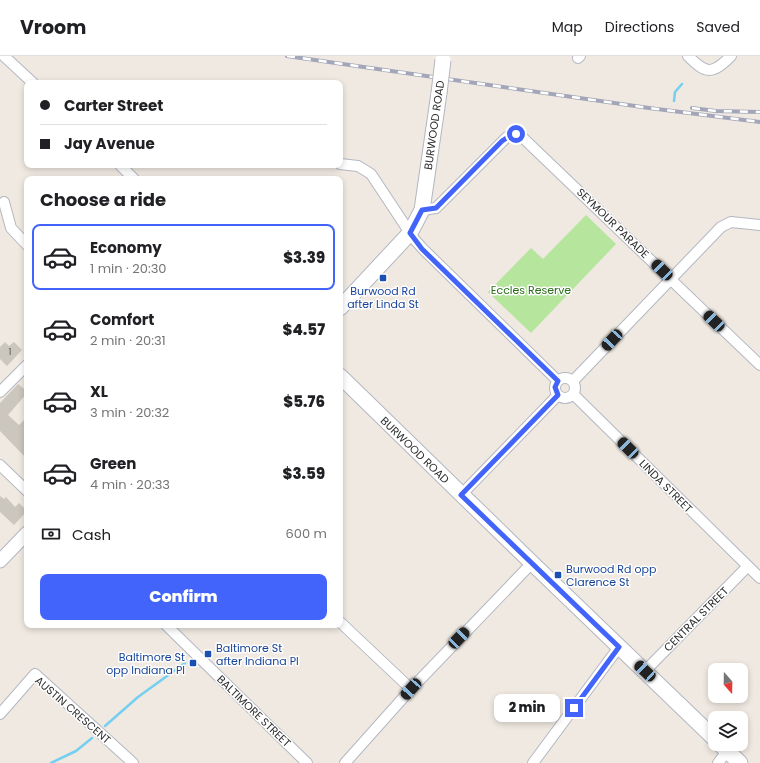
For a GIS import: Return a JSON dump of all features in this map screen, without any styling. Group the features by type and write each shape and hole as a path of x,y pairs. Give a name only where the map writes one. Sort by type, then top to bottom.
{"main road":[{"name":"BURWOOD ROAD","path":"343,305 410,233 422,210 444,58"},
{"name":"BURWOOD ROAD","path":"343,379 461,495 708,732"},
{"path":"727,751 740,763"}],"street":[{"path":"4,56 29,80"},
{"path":"688,56 700,68 709,70 720,67 730,56"},
{"name":"SEYMOUR PARADE","path":"422,210 436,208 502,141 511,135 516,134 524,138 760,365"},
{"path":"343,164 358,166 371,174 422,249 558,381"},
{"path":"123,168 131,176"},
{"path":"4,202 11,228 24,242"},
{"path":"573,381 720,227 726,223 736,222 760,225"},
{"path":"0,392 24,368"},
{"path":"566,378 573,381 575,387 573,394 568,398 558,395 555,387 558,381 566,378"},
{"name":"LINDA STREET","path":"573,394 760,578"},
{"path":"461,495 558,395"},
{"path":"0,465 24,488"},
{"path":"0,561 24,536"},
{"path":"345,763 411,689 532,563"},
{"name":"CENTRAL STREET","path":"645,671 748,566"},
{"path":"343,625 411,689"},
{"name":"BALTIMORE STREET","path":"169,628 307,763"},
{"path":"533,763 619,647"},
{"name":"AUSTIN CRESCENT","path":"0,714 35,674 133,763"},
{"path":"718,763 723,751"}],"green space":[{"name":"Eccles Reserve","path":"586,215 616,244 531,333 488,292 531,248 543,259"}],"building":[{"path":"5,342 9,346 14,342 22,350 7,366 0,359 0,347"},
{"path":"18,384 24,389 24,396 8,415 19,425 24,420 24,456 0,431 0,403"},
{"path":"0,496 4,499 6,497 15,507 19,503 24,508 24,514 14,525 0,512"}],"waterway":[{"path":"674,101 675,92 682,84"},
{"path":"105,726 138,697 185,663"},
{"path":"51,763 76,751 92,738"}],"railway":[{"path":"287,56 649,108 760,122"},
{"path":"692,108 716,111 760,112"}],"place":[{"name":"Burwood Rd after Linda St","path":"383,278"},
{"name":"Burwood Rd opp Clarence St","path":"558,575"},
{"name":"Baltimore St after Indiana Pl","path":"208,654"},
{"name":"Baltimore St opp Indiana Pl","path":"193,663"}],"route":[{"path":"516,134 511,135 502,141 434,210 422,210 410,233 422,249 558,381 555,387 558,395 461,495 619,647 574,708"}]}
